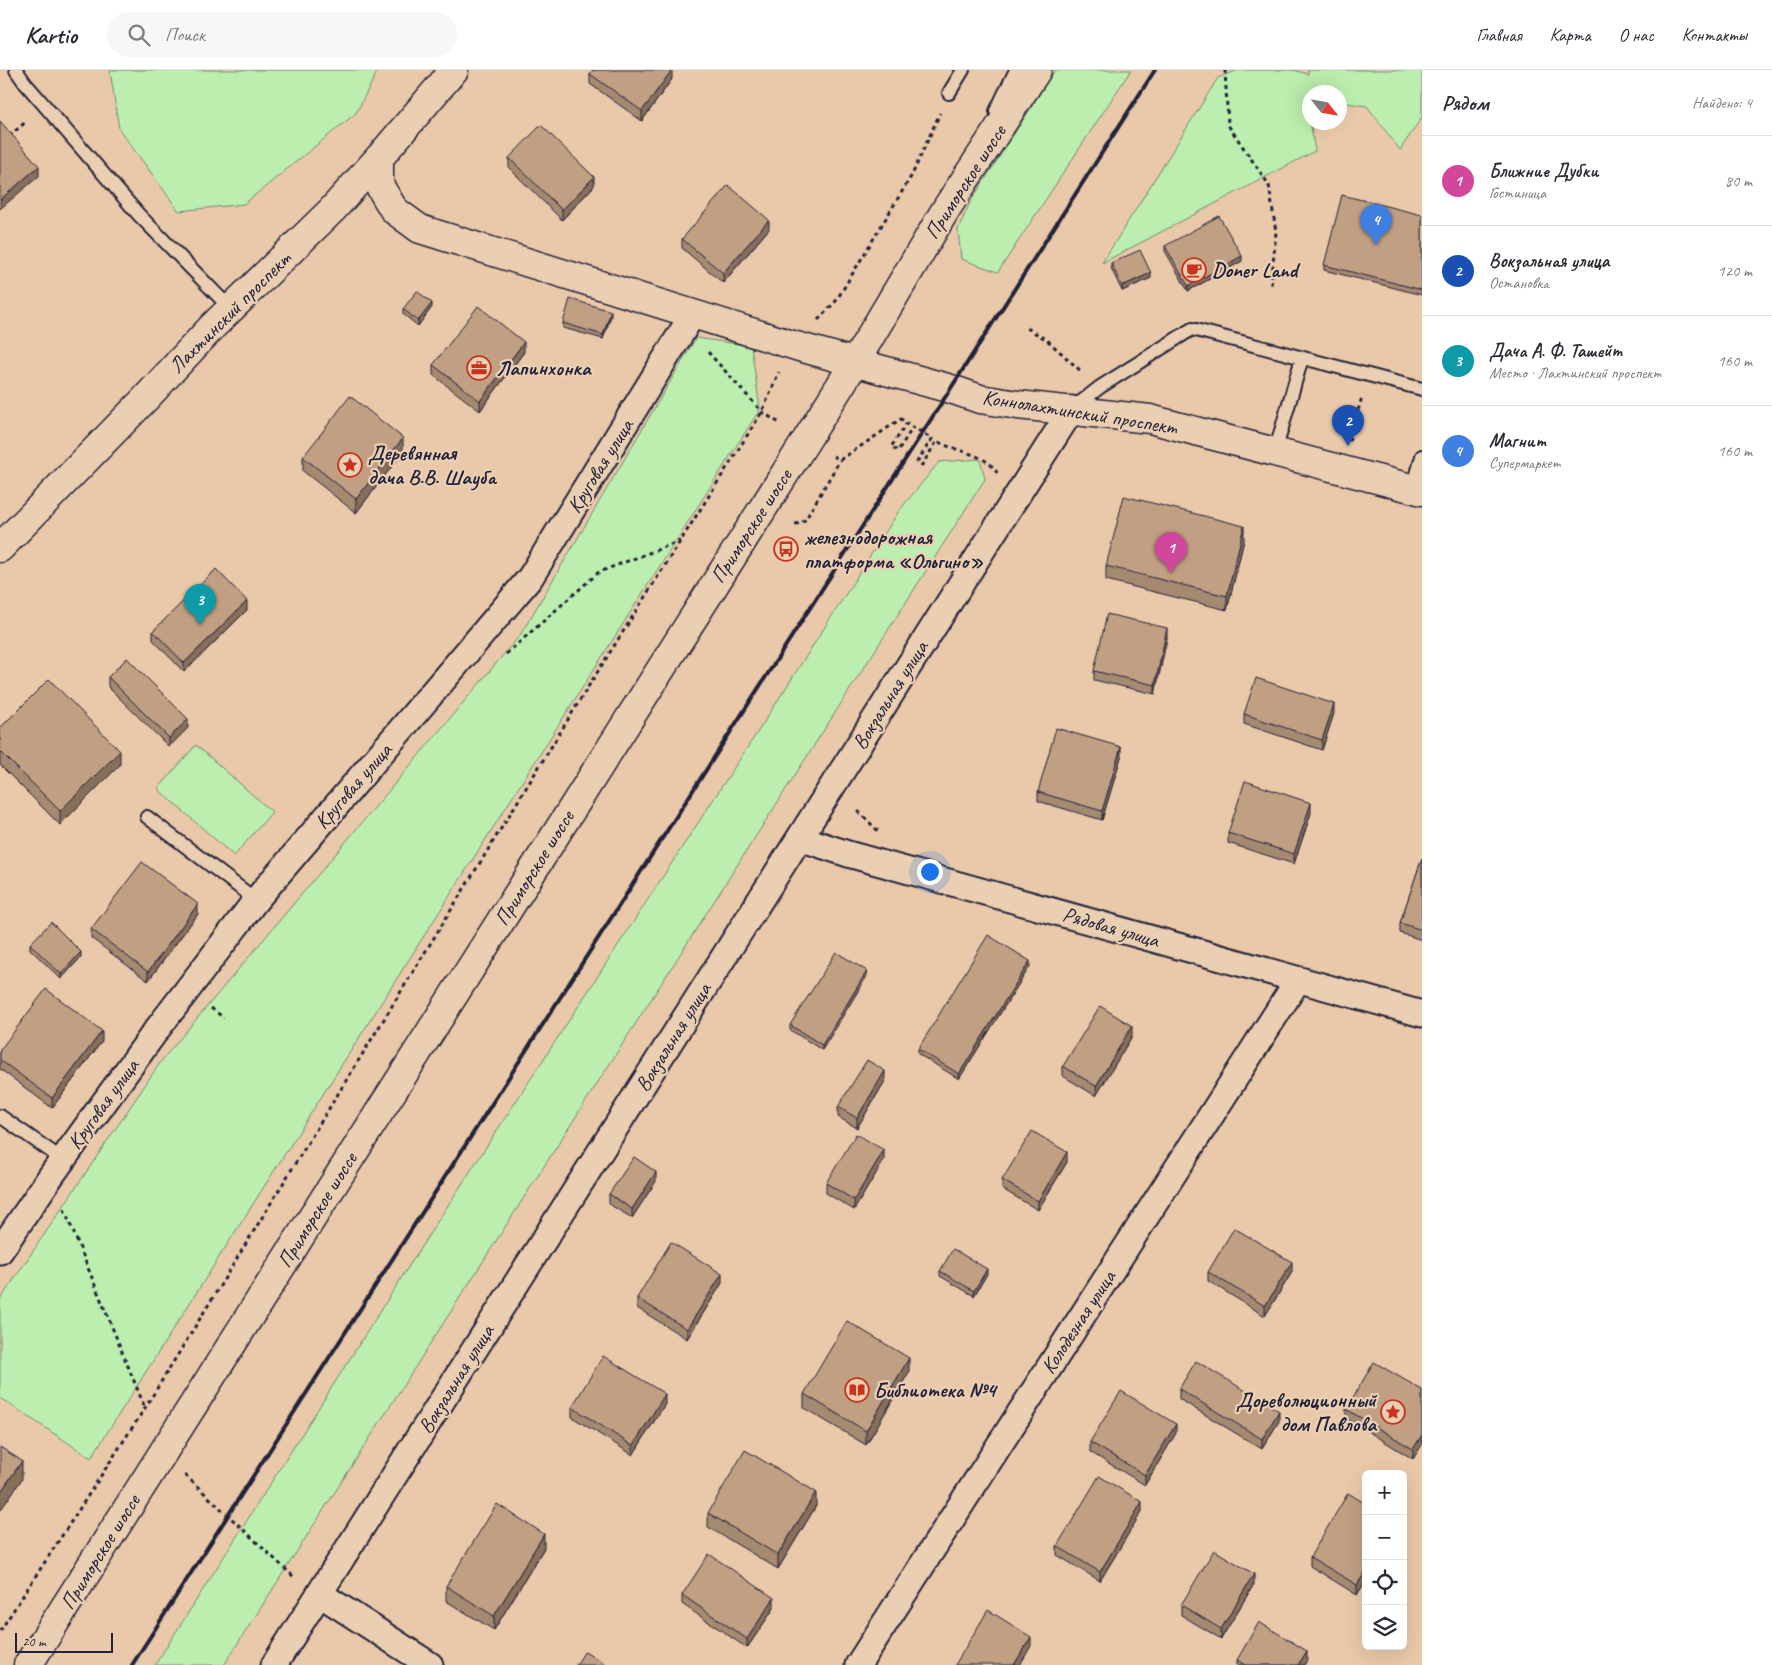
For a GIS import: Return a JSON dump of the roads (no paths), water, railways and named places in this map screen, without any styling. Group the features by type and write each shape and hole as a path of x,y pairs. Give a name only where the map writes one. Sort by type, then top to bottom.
{"main road":[{"name":"Лахтинский проспект","path":"0,548 231,309 332,210 454,70"},
{"name":"Приморское шоссе","path":"28,1665 855,362 946,210 1037,70"},
{"name":"Коннолахтинский проспект","path":"379,158 379,185 394,210 420,229 689,321 796,346 951,389 980,399 1018,405 1072,409 1150,419 1418,490"}],"street":[{"name":"Круговая улица","path":"0,1251 155,1032 256,900 530,578 689,321"},
{"name":"Вокзальная улица","path":"274,1665 1072,409"},
{"name":"Рядовая улица","path":"800,838 848,854 1422,1014"},
{"name":"Колодезная улица","path":"858,1665 1298,980"},
{"path":"320,1594 430,1665"}],"lane":[{"path":"16,70 25,83 139,215 231,309"},
{"path":"949,93 963,70"},
{"path":"946,210 1016,70"},
{"path":"1072,409 1100,387 1192,329 1422,389"},
{"path":"1275,452 1302,358"},
{"path":"1418,490 1422,456"},
{"path":"148,818 256,900"},
{"path":"0,1116 57,1168"}],"railway":[{"path":"132,1665 1155,70"}],"place":[{"name":"Магнит","path":"1376,245"},
{"name":"Doner Land","path":"1194,270"},
{"name":"Лапинхонка","path":"479,368"},
{"name":"Вокзальная улица","path":"1348,446"},
{"name":"Деревянная дача В.В. Шауба","path":"350,465"},
{"name":"железнодорожная платформа «Ольгино»","path":"786,549"},
{"name":"Ближние Дубки","path":"1171,573"},
{"name":"Дача А. Ф. Ташейт","path":"200,625"},
{"name":"Библиотека №4","path":"857,1390"},
{"name":"Дореволюционный дом Павлова","path":"1393,1412"}]}
